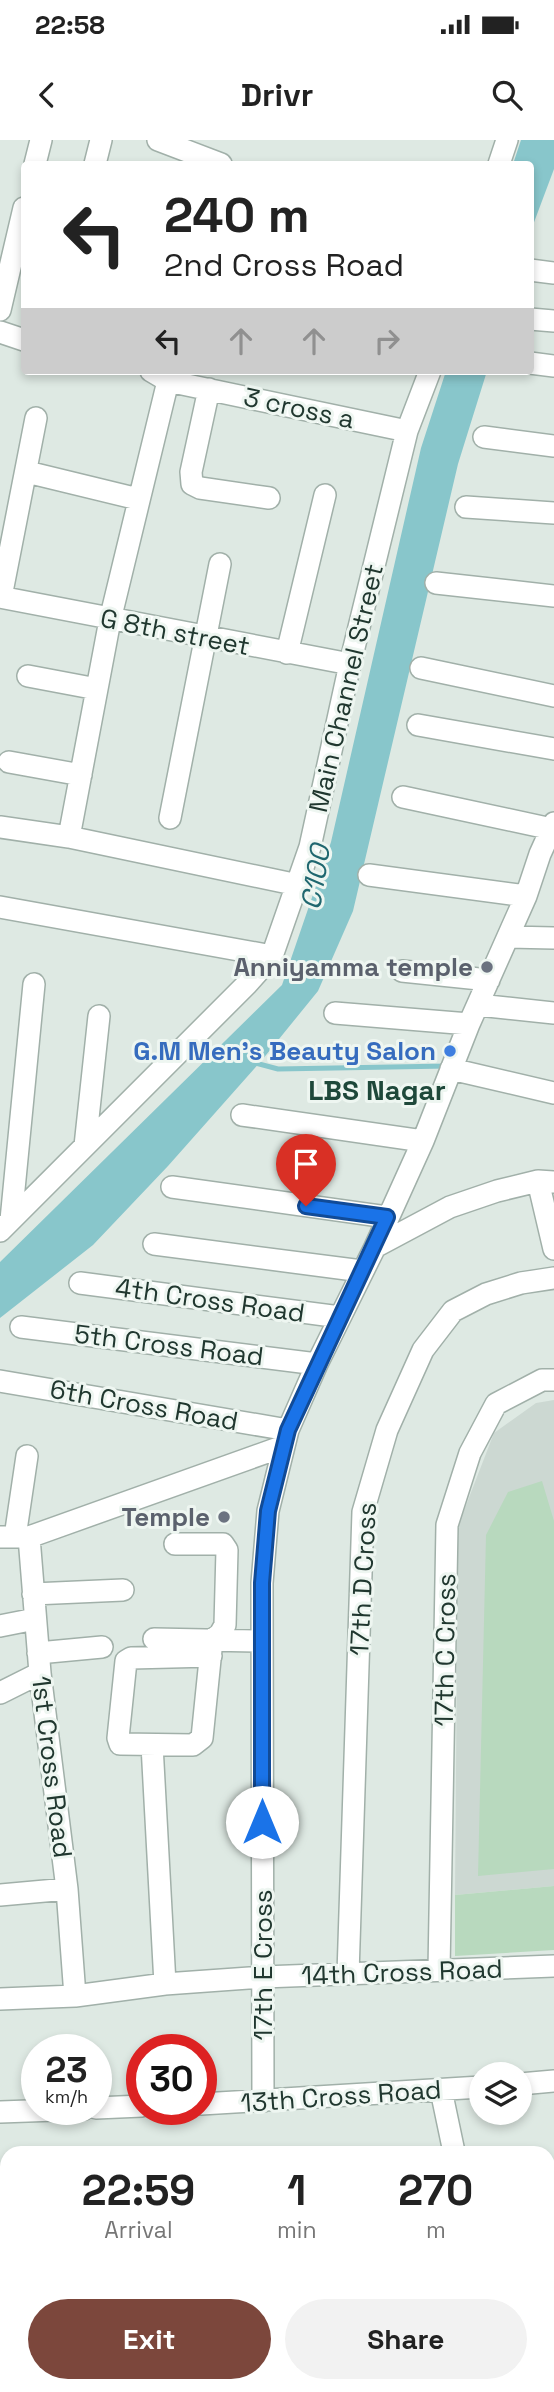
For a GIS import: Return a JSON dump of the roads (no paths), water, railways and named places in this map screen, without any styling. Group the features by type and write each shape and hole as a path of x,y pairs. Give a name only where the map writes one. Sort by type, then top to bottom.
{"street":[{"path":"36,161 41,140"},
{"path":"95,161 101,140"},
{"path":"158,140 213,161"},
{"path":"500,161 507,140"},
{"path":"0,310 21,221"},
{"path":"534,270 554,273"},
{"path":"534,319 554,321"},
{"path":"0,332 21,339"},
{"path":"534,364 554,366"},
{"name":"Main Channel Street","path":"6,1225 272,956 310,847 350,664 407,431 428,375"},
{"path":"69,837 110,620 138,499 160,376"},
{"name":"3 cross a","path":"160,376 407,431"},
{"path":"209,389 191,471 191,484 200,488 270,498"},
{"path":"0,597 36,418"},
{"path":"484,437 554,446"},
{"path":"27,472 138,499"},
{"path":"288,653 325,495"},
{"path":"466,507 554,513"},
{"path":"170,818 220,564"},
{"path":"436,583 554,596"},
{"name":"G 8th street","path":"0,597 350,664"},
{"path":"421,668 554,696"},
{"path":"28,676 97,689"},
{"path":"418,725 554,749"},
{"path":"9,762 81,775"},
{"path":"403,797 553,826"},
{"name":"17th E Cross","path":"263,2101 262,1583 268,1511 286,1438 317,1364 375,1247 423,1141 473,1015 547,854 553,826"},
{"path":"0,827 69,837 298,885"},
{"path":"369,875 526,896"},
{"path":"0,907 272,956"},
{"path":"508,937 554,938"},
{"path":"402,971 489,980"},
{"path":"6,1225 34,985"},
{"path":"335,1013 554,1013"},
{"path":"85,1146 99,1016"},
{"path":"453,1064 554,1093"},
{"path":"242,1115 423,1141"},
{"path":"375,1247 450,1208 497,1191 546,1181 554,1249"},
{"path":"172,1187 387,1217"},
{"path":"154,1244 362,1271"},
{"name":"17th D Cross","path":"348,1974 363,1512 374,1469 387,1430 423,1350 453,1311 486,1294 521,1283 554,1278"},
{"name":"4th Cross Road","path":"80,1283 340,1317"},
{"name":"5th Cross Road","path":"21,1327 317,1364"},
{"name":"17th C Cross","path":"439,1970 447,1525 470,1453 496,1404 542,1380 554,1380"},
{"name":"6th Cross Road","path":"0,1381 286,1438"},
{"path":"15,1537 286,1438"},
{"name":"1st Cross Road","path":"27,1456 15,1537 33,1594 67,1889 75,1996"},
{"path":"175,1544 223,1544 227,1550 225,1625 211,1648 200,1742 193,1745 123,1745 118,1742 126,1661 131,1658 211,1648 262,1640"},
{"path":"33,1594 123,1590"},
{"path":"0,1626 35,1619"},
{"path":"154,1639 211,1648"},
{"path":"0,1693 39,1663 103,1647"},
{"path":"152,1745 165,1984"},
{"path":"0,1895 67,1889"},
{"name":"14th Cross Road","path":"0,1999 75,1996 165,1984 262,1977 554,1966"},
{"path":"532,2083 554,2081"},
{"name":"13th Cross Road","path":"217,2103 469,2088"},
{"path":"441,2090 453,2146"},
{"path":"0,2112 21,2111"}],"water":[{"path":"521,140 554,140 554,169 534,222 534,161 514,161"},
{"path":"445,375 486,375 458,464 353,911 318,991 262,1060 93,1245 0,1318 0,1262 282,985 331,842 421,448"}],"waterway":[{"path":"252,1062 278,1069 448,1066"}],"place":[{"name":"Anniyamma temple","path":"487,967"},
{"name":"G.M Men's Beauty Salon","path":"450,1051"},
{"name":"Temple","path":"224,1517"}],"district":[{"name":"LBS Nagar","path":"377,1090"}],"water label":[{"name":"C100","path":"315,877"}]}
